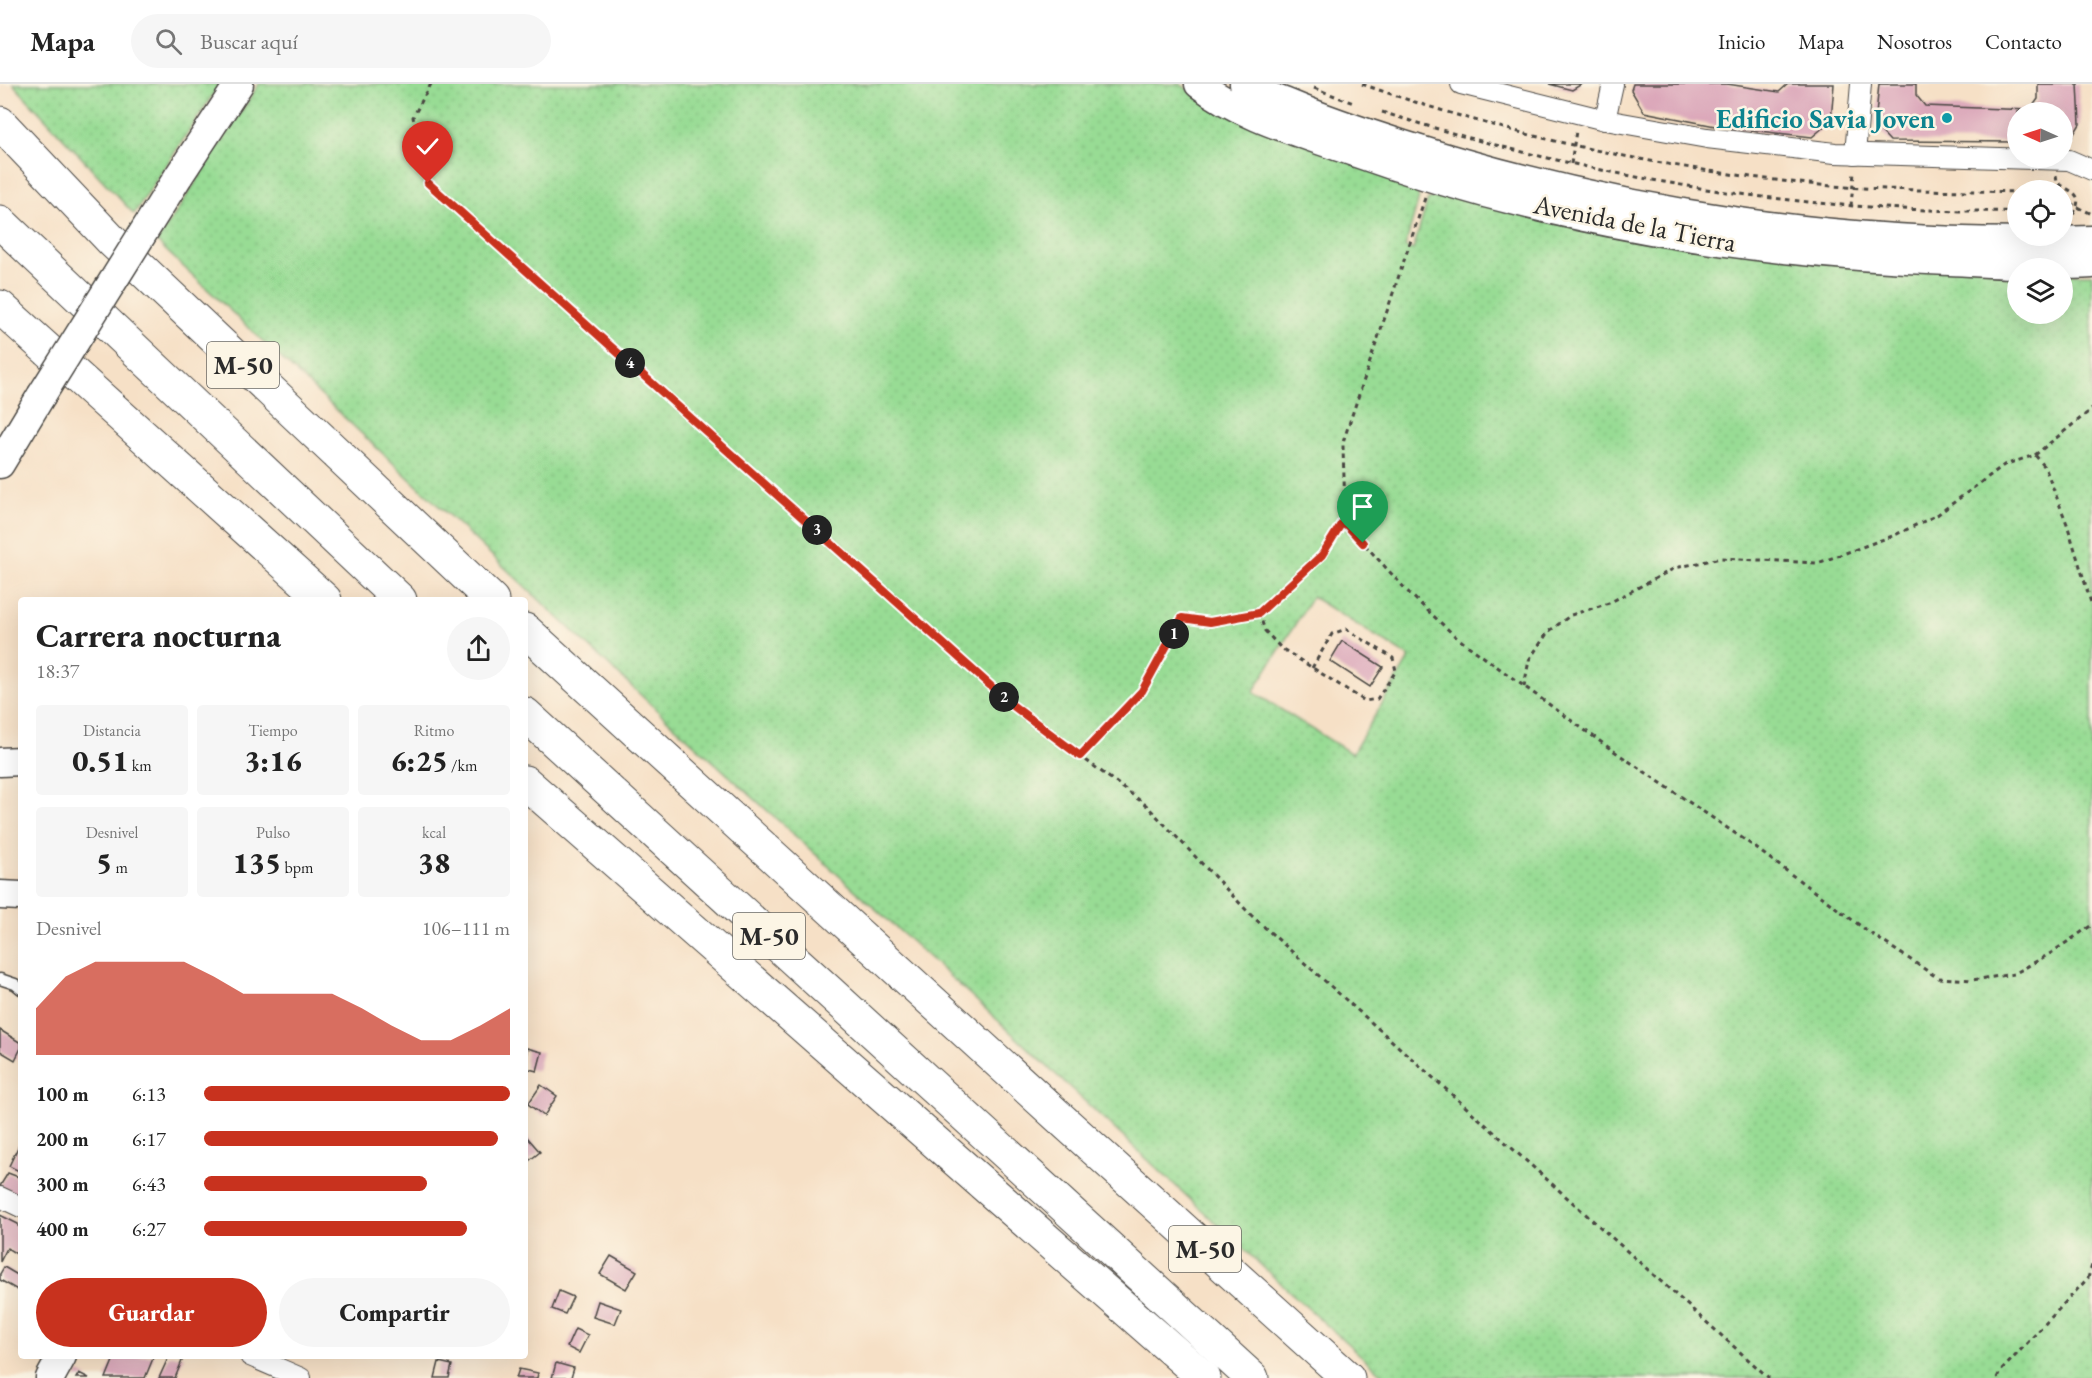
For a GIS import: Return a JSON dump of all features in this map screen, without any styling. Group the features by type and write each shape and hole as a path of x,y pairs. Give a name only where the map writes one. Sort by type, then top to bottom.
{"highway":[{"name":"M-50","path":"0,123 112,241 489,597"},
{"name":"M-50","path":"0,222 397,597"},
{"path":"0,307 322,597"},
{"name":"M-50","path":"528,633 1348,1378"},
{"name":"M-50","path":"528,717 1252,1378"},
{"path":"528,785 1204,1378"}],"street":[{"path":"0,464 178,177 239,84"},
{"name":"Avenida de la Tierra","path":"1199,84 1240,108 1366,157 1479,192 1576,216 1761,247 1926,260 2092,264"},
{"name":"Avenida de la Tierra","path":"1244,84 1299,108 1374,136 1438,156 1580,194 1682,213 1762,225 1928,239 2092,240"},
{"path":"1461,84 1580,115 1707,138 1856,154 2007,158"},
{"path":"1605,120 1613,84"},
{"path":"1856,154 1861,84"},
{"path":"2073,158 2092,154"},
{"path":"2073,164 2092,170"},
{"path":"0,762 18,761"},
{"path":"0,895 18,896"},
{"path":"0,1197 18,1206"},
{"path":"50,1378 60,1359"},
{"path":"257,1359 301,1378"}],"lane":[{"path":"0,979 18,986"}],"path":[{"path":"431,84 413,117 428,183 1012,705 1146,805 1251,915 1769,1378"},
{"path":"1362,84 1498,128 1573,146 1708,171 1802,183 1918,190 2007,192"},
{"path":"1314,88 1366,107"},
{"path":"1376,111 1571,164 1696,188 1779,200 1851,206 1913,210 2007,211"},
{"path":"1571,164 1580,115"},
{"path":"1851,206 1856,154"},
{"path":"2060,168 2057,182 2074,191 2078,199 2078,206 2073,215"},
{"path":"1080,756 1142,691 1182,618 1210,622 1259,613 1322,555 1343,521 1346,502 1343,442 1431,177"},
{"path":"2073,204 2092,214"},
{"path":"1524,687 1529,660 1548,632 1571,615 1610,603 1675,568 1721,558 1818,563 1895,535 1937,515 2004,465 2035,454 2092,409"},
{"path":"2035,454 2045,467 2067,525 2092,606"},
{"path":"1343,521 1410,594 1456,637 1608,747 1745,840 1870,933 1938,978 1972,980 2014,974 2092,925"},
{"path":"1259,613 1265,631 1281,648 1312,668 1365,701 1377,699 1396,671 1393,658 1346,629 1332,634 1312,668"},
{"path":"1997,1378 2000,1372 2088,1278 2092,1265"}],"green space":[{"path":"13,84 220,84 134,214"},
{"path":"259,84 1180,84 1201,99 1414,184 1419,198 1405,247 1413,250 1428,199 1446,193 2007,272 2007,324 2073,324 2073,274 2092,274 2092,1378 1386,1378 661,714 157,242","holes":["1312,597 1410,657 1352,754 1253,692"]}],"building":[{"path":"1549,84 1582,84 1572,90"},
{"path":"1633,84 1727,84 1779,92 1788,84 1834,84 1831,121 1812,137 1715,126 1644,112 1631,90"},
{"name":"Edificio Savia Joven","path":"1879,84 1916,84 1916,95 1925,106 2007,109 2007,142 1890,141 1875,125"},
{"name":"Edificio Savia Joven","path":"2038,84 2078,84 2080,124 2073,135 2073,102 2036,102 2038,99"},
{"path":"1342,641 1383,667 1370,687 1330,661"},
{"path":"0,1030 18,1041 18,1054 15,1060 0,1051"},
{"path":"528,1048 542,1052 537,1071 528,1069"},
{"path":"541,1085 557,1096 544,1116 528,1104"},
{"path":"528,1138 540,1152 528,1162"},
{"path":"18,1147 18,1170 9,1166"},
{"path":"8,1173 18,1177 18,1195 0,1186"},
{"path":"0,1215 18,1224 18,1255 7,1248 0,1262"},
{"path":"611,1256 637,1271 626,1289 600,1274"},
{"path":"4,1267 18,1275 18,1290 0,1280"},
{"path":"559,1291 573,1297 565,1314 552,1309"},
{"path":"598,1301 621,1309 615,1324 593,1317"},
{"path":"575,1329 588,1335 579,1353 567,1347"},
{"path":"114,1359 153,1359 145,1378 106,1378"},
{"path":"168,1359 183,1359 175,1378 159,1378"},
{"path":"439,1362 452,1365 449,1378 435,1378"},
{"path":"556,1363 574,1368 571,1378 552,1378"},
{"path":"519,1369 538,1373 537,1378 516,1378"},
{"path":"79,1373 89,1378 76,1378"}],"place":[{"name":"Edificio Savia Joven","path":"1947,118"}],"route":[{"path":"428,183 1012,705 1080,756 1142,691 1182,618 1210,622 1259,613 1322,555 1343,521 1363,543"}]}
